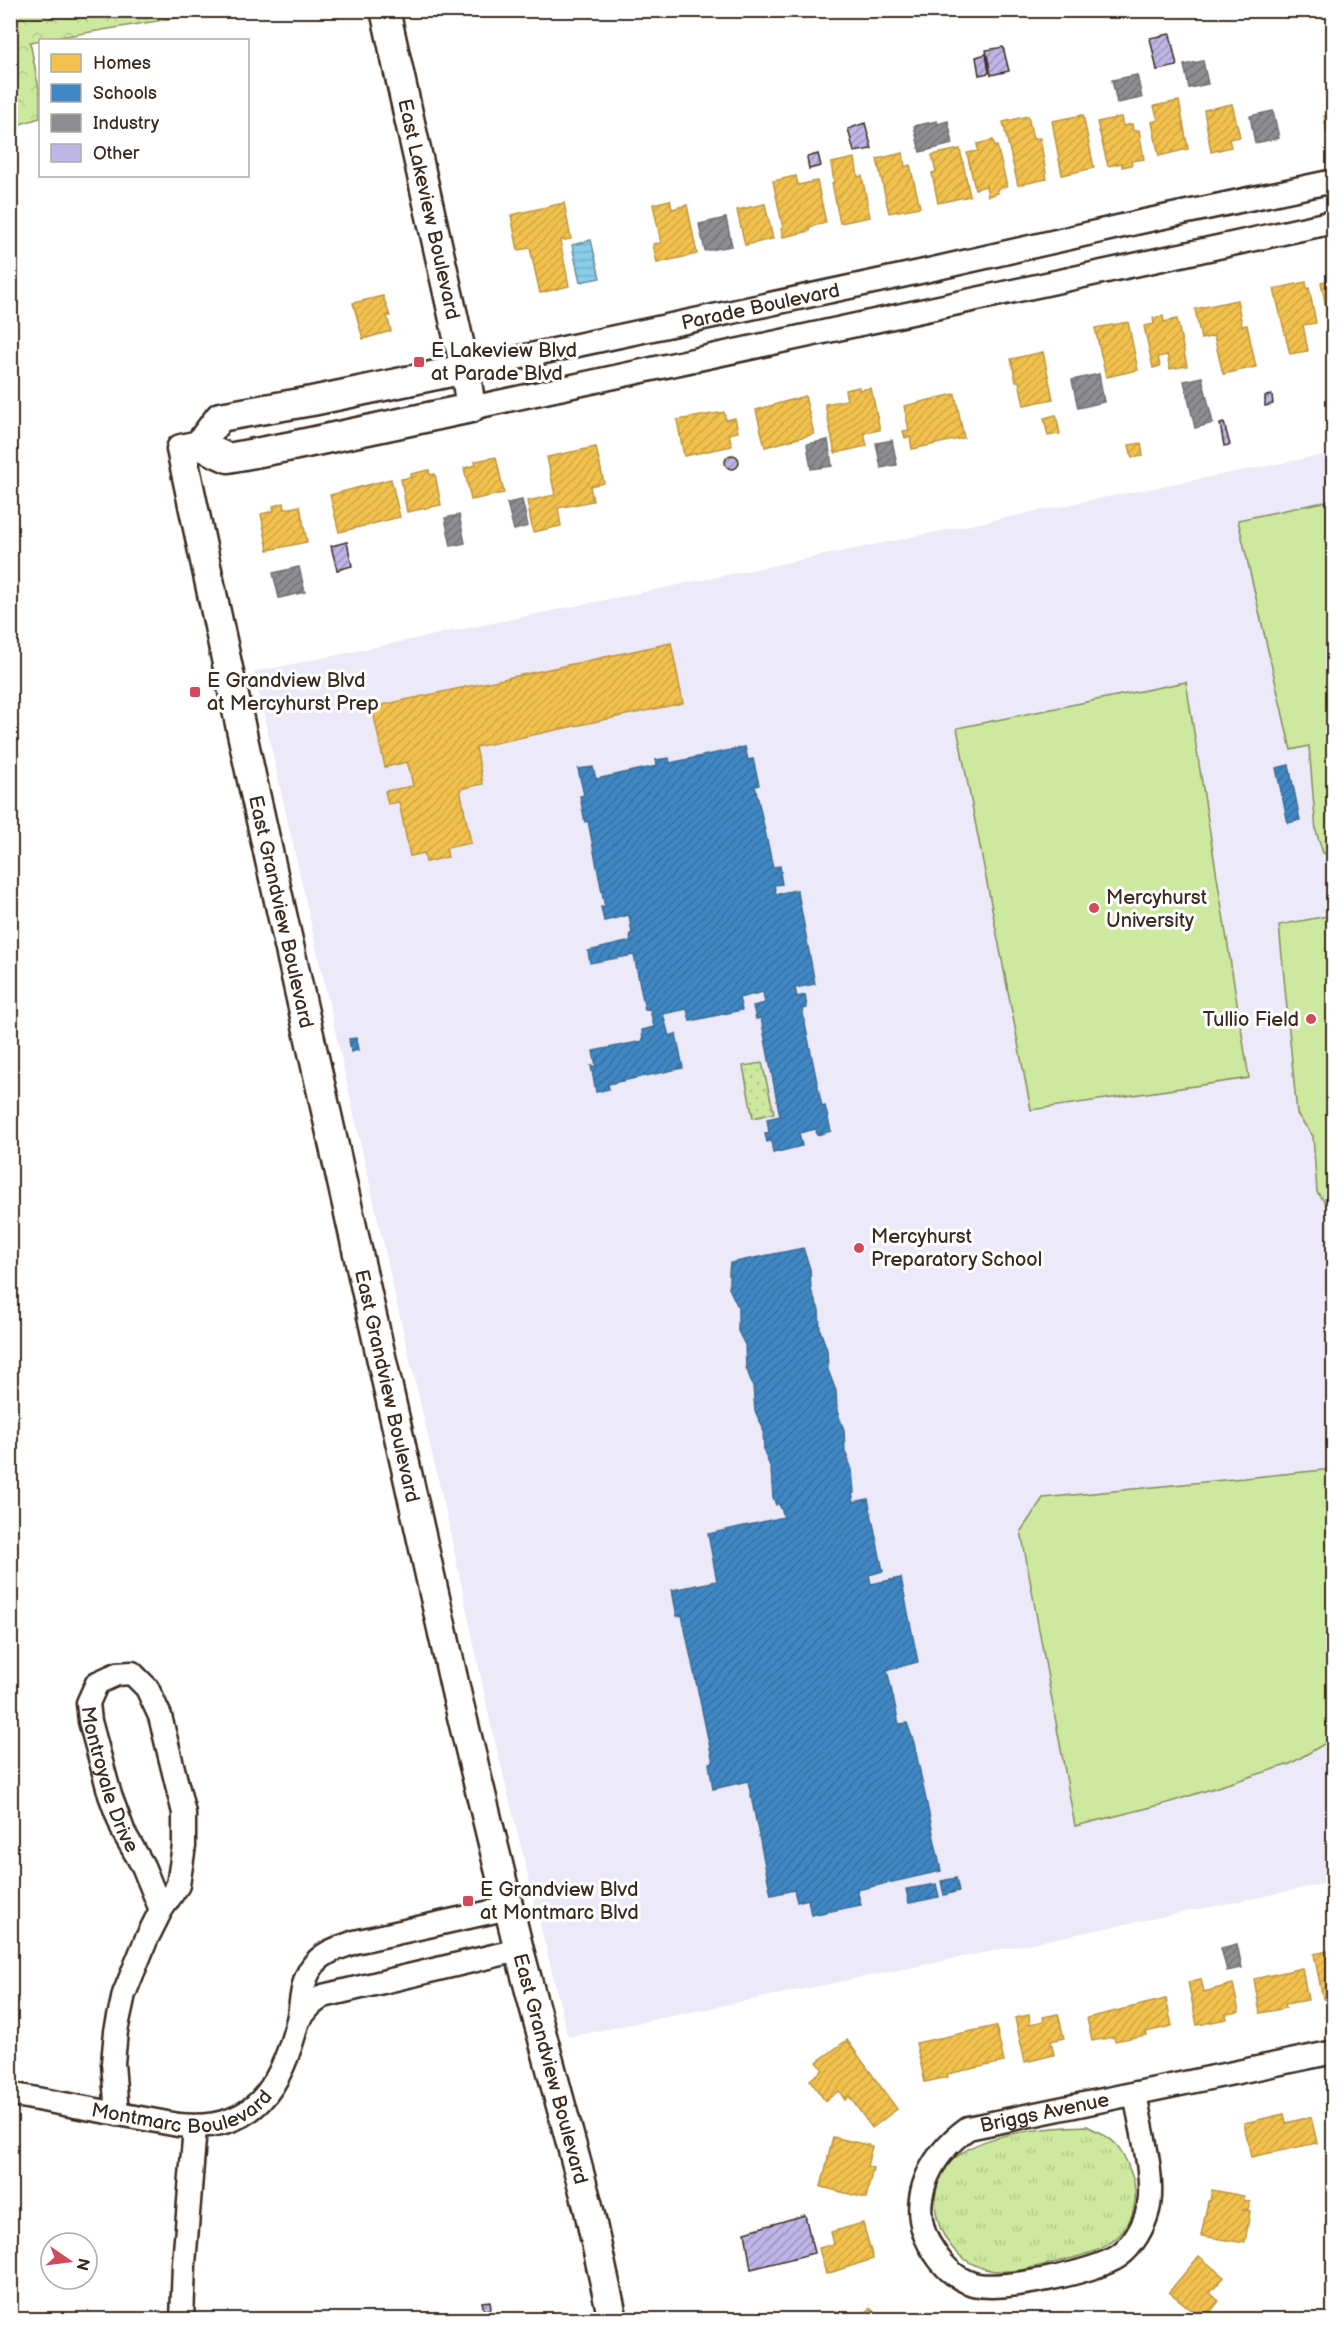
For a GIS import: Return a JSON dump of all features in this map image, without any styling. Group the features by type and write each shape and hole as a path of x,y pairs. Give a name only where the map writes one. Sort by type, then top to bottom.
{"street":[{"name":"East Lakeview Boulevard","path":"385,10 465,369 471,408"},
{"name":"Parade Boulevard","path":"1334,181 465,369 312,401 220,417 190,447 228,458 292,446 1334,222"},
{"name":"East Grandview Boulevard","path":"190,447 257,803 456,1688 519,1950 565,2115 614,2319"},
{"name":"Montroyale Drive","path":"117,2114 113,2063 124,1994 146,1940 161,1910 178,1885 184,1846 184,1813 160,1716 147,1688 132,1673 117,1674 98,1683 88,1703 90,1721 120,1824 143,1866 161,1910"},
{"name":"Montmarc Boulevard","path":"10,2094 195,2127 227,2123 253,2109 273,2088 287,2058 298,2019 305,1981 311,1968 320,1958 336,1949 509,1908"},
{"path":"298,2019 323,1996 519,1950"},
{"name":"Briggs Avenue","path":"1135,2093 1149,2176 1149,2201 1148,2211 1136,2237 1119,2256 1096,2267 997,2286 969,2282 953,2273 941,2262 923,2232 919,2201 930,2169 954,2137 968,2128 1135,2093 1334,2052"},
{"path":"182,2319 195,2127"}],"shaded area":[{"name":"Mercyhurst Preparatory School","path":"1333,453 1333,1882 568,2037 491,1725 447,1517 254,672 1097,499"}],"green space":[{"path":"11,10 211,10 212,12 30,42 39,89 39,118 11,127"},
{"path":"1334,500 1333,855 1323,853 1316,831 1309,746 1291,750 1238,520"},
{"path":"1186,682 1249,1078 1031,1110 957,728"},
{"name":"Tullio Field","path":"1327,916 1334,920 1333,1212 1317,1192 1313,1136 1297,1114 1279,925"},
{"path":"762,1063 774,1113 753,1118 743,1066"},
{"path":"1333,1469 1334,1734 1331,1740 1290,1764 1164,1804 1075,1826 1021,1531 1043,1498"},
{"path":"1087,2126 1115,2143 1124,2155 1133,2179 1136,2195 1133,2211 1125,2228 1117,2237 1098,2250 1087,2254 1010,2271 985,2269 967,2261 953,2249 943,2234 937,2216 935,2199 939,2181 948,2165 975,2145 1006,2135 1040,2129"}],"water":[{"path":"591,240 600,278 580,282 572,245"}],"building: Homes":[{"path":"1179,101 1188,149 1159,156 1152,122 1158,120 1154,106"},
{"path":"1334,101 1334,131 1327,133 1324,116 1332,115 1329,102"},
{"path":"1232,104 1240,137 1229,139 1231,147 1211,152 1204,110"},
{"path":"1083,115 1094,168 1062,175 1052,121"},
{"path":"1028,116 1033,139 1040,138 1047,179 1018,185 1003,122"},
{"path":"1121,117 1123,126 1132,124 1133,131 1139,130 1144,159 1131,161 1132,165 1122,167 1122,163 1108,166 1097,122"},
{"path":"993,140 995,147 997,146 1007,186 997,189 998,193 988,196 986,186 975,189 967,153 978,151 977,144"},
{"path":"960,149 970,196 938,203 932,173 936,172 932,155"},
{"path":"903,153 905,167 910,165 920,207 889,213 877,159"},
{"path":"855,158 858,177 862,176 870,217 840,223 832,183 834,182 831,163"},
{"path":"796,176 798,185 817,181 826,223 809,227 810,231 783,237 773,181"},
{"path":"670,200 672,209 687,205 697,254 657,263 653,244 661,243 653,204"},
{"path":"564,203 571,239 560,241 569,286 540,293 530,248 518,250 511,215"},
{"path":"765,204 773,239 745,245 737,210"},
{"path":"1334,279 1334,310 1327,312 1321,282"},
{"path":"1306,282 1316,323 1303,325 1308,351 1290,354 1274,289"},
{"path":"383,296 390,316 387,316 391,331 363,339 353,303"},
{"path":"1237,300 1242,326 1247,325 1256,367 1223,374 1214,336 1201,339 1195,309"},
{"path":"1163,316 1164,322 1177,319 1187,366 1170,369 1167,355 1158,357 1160,366 1153,368 1144,326 1154,324 1153,318"},
{"path":"1128,322 1138,370 1106,377 1095,328"},
{"path":"1043,352 1053,399 1024,405 1011,359"},
{"path":"859,387 859,390 871,388 880,430 864,433 867,446 835,453 825,404 847,400 845,390"},
{"path":"955,394 964,438 912,449 910,437 905,438 903,431 909,430 904,406"},
{"path":"805,396 814,434 765,447 756,410"},
{"path":"724,412 726,420 735,418 738,432 729,434 732,446 684,456 677,420"},
{"path":"1056,415 1060,434 1048,436 1044,418"},
{"path":"1141,443 1143,456 1132,458 1129,445"},
{"path":"596,447 604,483 590,486 593,501 558,508 561,526 533,532 527,501 555,495 547,457"},
{"path":"496,457 504,493 471,500 464,468 476,465 475,461"},
{"path":"429,470 430,475 435,474 441,505 407,512 401,479"},
{"path":"391,479 400,517 339,532 330,495"},
{"path":"284,503 285,509 300,506 307,542 268,550 261,514 274,511 273,506"},
{"path":"671,643 683,703 476,747 483,784 460,789 471,843 446,848 448,857 426,862 424,853 410,856 399,802 388,804 385,791 413,786 410,771 407,762 385,767 372,707"},
{"path":"1328,1951 1331,1965 1334,1965 1334,1997 1323,1999 1314,1954"},
{"path":"1302,1968 1308,2000 1285,2004 1286,2008 1260,2013 1254,1979"},
{"path":"1201,1979 1204,1992 1233,1984 1239,2012 1226,2014 1227,2019 1197,2025 1188,1982"},
{"path":"1166,1999 1172,2026 1146,2032 1147,2035 1115,2041 1114,2037 1092,2041 1087,2018"},
{"path":"1058,2014 1064,2038 1051,2041 1054,2055 1025,2062 1015,2018 1029,2015 1030,2024 1044,2021 1043,2017"},
{"path":"996,2026 1004,2062 947,2074 948,2077 925,2082 916,2043"},
{"path":"847,2040 897,2109 872,2128 849,2096 845,2100 839,2091 825,2101 810,2080 823,2070 817,2062"},
{"path":"1284,2114 1286,2123 1311,2117 1317,2143 1251,2157 1244,2123"},
{"path":"833,2137 872,2146 867,2166 873,2168 866,2198 821,2187"},
{"path":"1212,2190 1244,2196 1244,2200 1250,2202 1248,2209 1242,2210 1250,2211 1245,2243 1201,2236"},
{"path":"863,2223 873,2259 826,2274 819,2248 834,2244 831,2232"},
{"path":"1199,2256 1224,2277 1210,2293 1219,2301 1204,2320 1169,2292"},
{"path":"869,2308 890,2320 863,2320"},
{"path":"1150,2311 1154,2320 1114,2320 1128,2314 1131,2319"}],"building: Schools":[{"path":"745,747 748,760 753,759 759,785 755,786 773,867 780,866 782,884 774,885 776,894 797,890 799,898 815,984 795,988 797,997 805,995 807,1008 802,1009 822,1107 825,1106 831,1131 817,1135 816,1129 799,1133 802,1146 773,1153 771,1140 767,1142 765,1134 769,1132 767,1119 780,1116 761,1018 756,1019 753,1006 765,1003 763,992 739,998 742,1010 690,1021 687,1009 663,1014 669,1036 676,1034 683,1068 608,1084 609,1089 596,1092 591,1066 596,1066 593,1051 643,1041 642,1030 654,1027 650,1009 645,1010 634,955 590,963 588,951 631,941 630,934 632,934 629,915 604,921 601,907 605,907 588,821 585,822 580,796 584,795 578,769 593,767 596,779 657,766 656,760 669,758 670,763"},
{"path":"1289,765 1300,820 1288,823 1276,768"},
{"path":"356,1038 358,1050 351,1052 349,1039"},
{"path":"803,1248 810,1269 811,1290 819,1310 820,1330 827,1350 828,1370 836,1391 837,1411 844,1430 845,1451 852,1470 854,1502 868,1499 883,1571 869,1575 871,1584 901,1578 918,1662 887,1670 899,1724 907,1723 914,1743 941,1871 857,1890 861,1905 811,1915 808,1899 797,1902 794,1890 771,1895 748,1781 713,1789 709,1763 713,1762 682,1615 677,1616 672,1590 717,1581 708,1534 784,1517 773,1497 771,1469 764,1451 763,1428 755,1411 753,1386 746,1367 745,1345 738,1331 738,1307 729,1288 729,1272 730,1263"},
{"path":"956,1878 959,1891 944,1895 941,1881"},
{"path":"936,1884 939,1897 909,1903 906,1889"}],"building: Industry":[{"path":"1203,61 1208,84 1189,88 1184,65"},
{"path":"1137,75 1142,98 1117,103 1112,80"},
{"path":"1273,111 1279,138 1255,143 1250,116"},
{"path":"937,121 938,124 948,121 953,144 920,152 914,126"},
{"path":"726,218 732,246 705,251 699,224"},
{"path":"1099,374 1104,402 1078,408 1072,380"},
{"path":"1202,377 1213,423 1195,428 1184,381"},
{"path":"828,440 832,466 811,469 807,444"},
{"path":"892,440 897,465 881,468 876,443"},
{"path":"522,500 528,526 514,530 507,503"},
{"path":"459,515 465,543 451,546 445,518"},
{"path":"299,567 305,592 279,598 273,573"},
{"path":"1237,1944 1242,1968 1227,1971 1221,1948"}],"building: Other":[{"path":"1170,34 1177,66 1157,70 1150,38"},
{"path":"1003,47 1009,71 991,75 986,50"},
{"path":"986,54 989,73 979,75 976,57"},
{"path":"865,123 872,149 854,152 848,129"},
{"path":"818,154 821,166 809,169 807,157"},
{"path":"1272,395 1273,404 1265,406 1265,396"},
{"path":"1224,423 1230,445 1224,446 1220,424"},
{"path":"732,455 737,457 739,462 737,467 732,469 727,467 725,462 727,457"},
{"path":"347,542 352,566 337,570 331,546"},
{"path":"805,2215 814,2253 751,2269 745,2232"},
{"path":"490,2301 491,2309 484,2311 482,2302"}],"place":[{"name":"E Lakeview Blvd at Parade Blvd","path":"419,362"},
{"name":"E Grandview Blvd at Mercyhurst Prep","path":"195,692"},
{"name":"Mercyhurst University","path":"1094,908"},
{"name":"Tullio Field","path":"1311,1019"},
{"name":"Mercyhurst Preparatory School","path":"859,1248"},
{"name":"E Grandview Blvd at Montmarc Blvd","path":"468,1901"}]}
